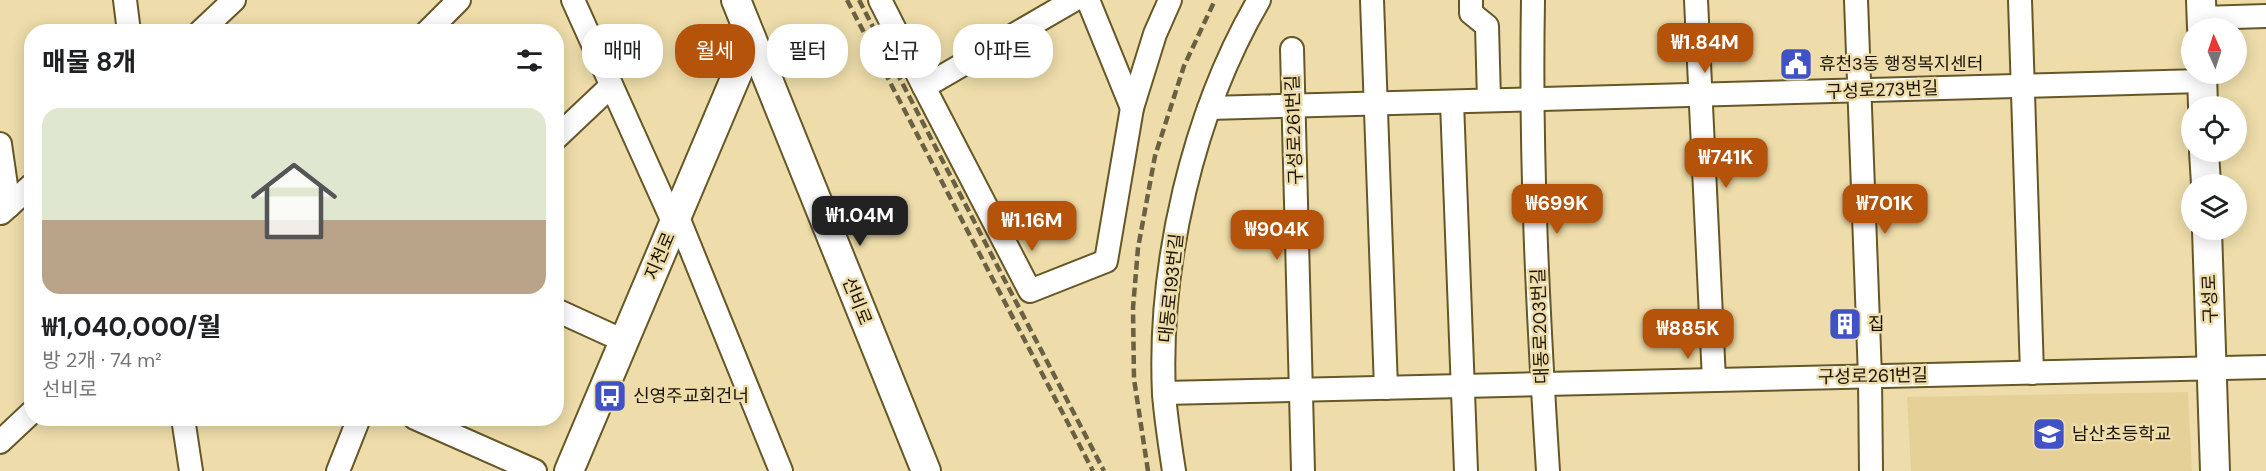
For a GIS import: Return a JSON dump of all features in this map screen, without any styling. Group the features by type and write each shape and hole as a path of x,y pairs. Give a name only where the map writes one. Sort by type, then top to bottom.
{"main road":[{"name":"선비로","path":"736,0 746,24"},
{"name":"선비로","path":"755,48 924,470"},
{"name":"지천로","path":"573,467 736,78"},
{"name":"구성로","path":"2207,240 2215,471"}],"street":[{"path":"125,0 128,24"},
{"path":"208,24 234,0"},
{"path":"435,24 459,0"},
{"path":"573,0 675,220 781,471"},
{"path":"880,0 1030,291 1106,261 1132,108 1155,34 1170,0"},
{"path":"924,87 1074,0"},
{"path":"1088,0 1132,108"},
{"name":"대동로193번길","path":"1174,471 1164,393 1166,310 1182,205 1209,108 1241,33 1259,0"},
{"path":"1372,0 1386,388"},
{"path":"1471,0 1471,13 1487,26 1489,100"},
{"name":"대동로203번길","path":"1533,0 1531,99 1542,384 1548,471"},
{"path":"1696,0 1714,380"},
{"path":"1856,0 1870,376 1871,471"},
{"path":"2020,0 2032,373"},
{"path":"2202,15 2266,16"},
{"name":"구성로261번길","path":"1292,49 1303,471"},
{"path":"564,130 611,86"},
{"name":"구성로273번길","path":"1209,108 2024,86 2202,87"},
{"path":"1452,102 1466,471"},
{"path":"0,144 4,210"},
{"path":"4,210 24,193"},
{"path":"564,314 624,341"},
{"path":"2212,368 2266,367"},
{"name":"구성로261번길","path":"1164,393 2212,368"},
{"path":"0,442 24,420"},
{"path":"184,426 191,471"},
{"path":"338,471 356,426"},
{"path":"433,426 534,471"}],"shaded area":[{"name":"남산초등학교","path":"2188,392 2192,471 1911,471 1907,397"}],"railway":[{"path":"847,0 1093,471"},
{"path":"859,0 1104,471"},
{"path":"1148,471 1134,379 1133,308 1138,248 1155,156 1184,66 1215,0"}],"place":[{"name":"휴천3동 행정복지센터","path":"1796,64"},
{"name":"집","path":"1845,324"},
{"name":"신영주교회건너","path":"610,396"},
{"name":"남산초등학교","path":"2049,434"}]}
